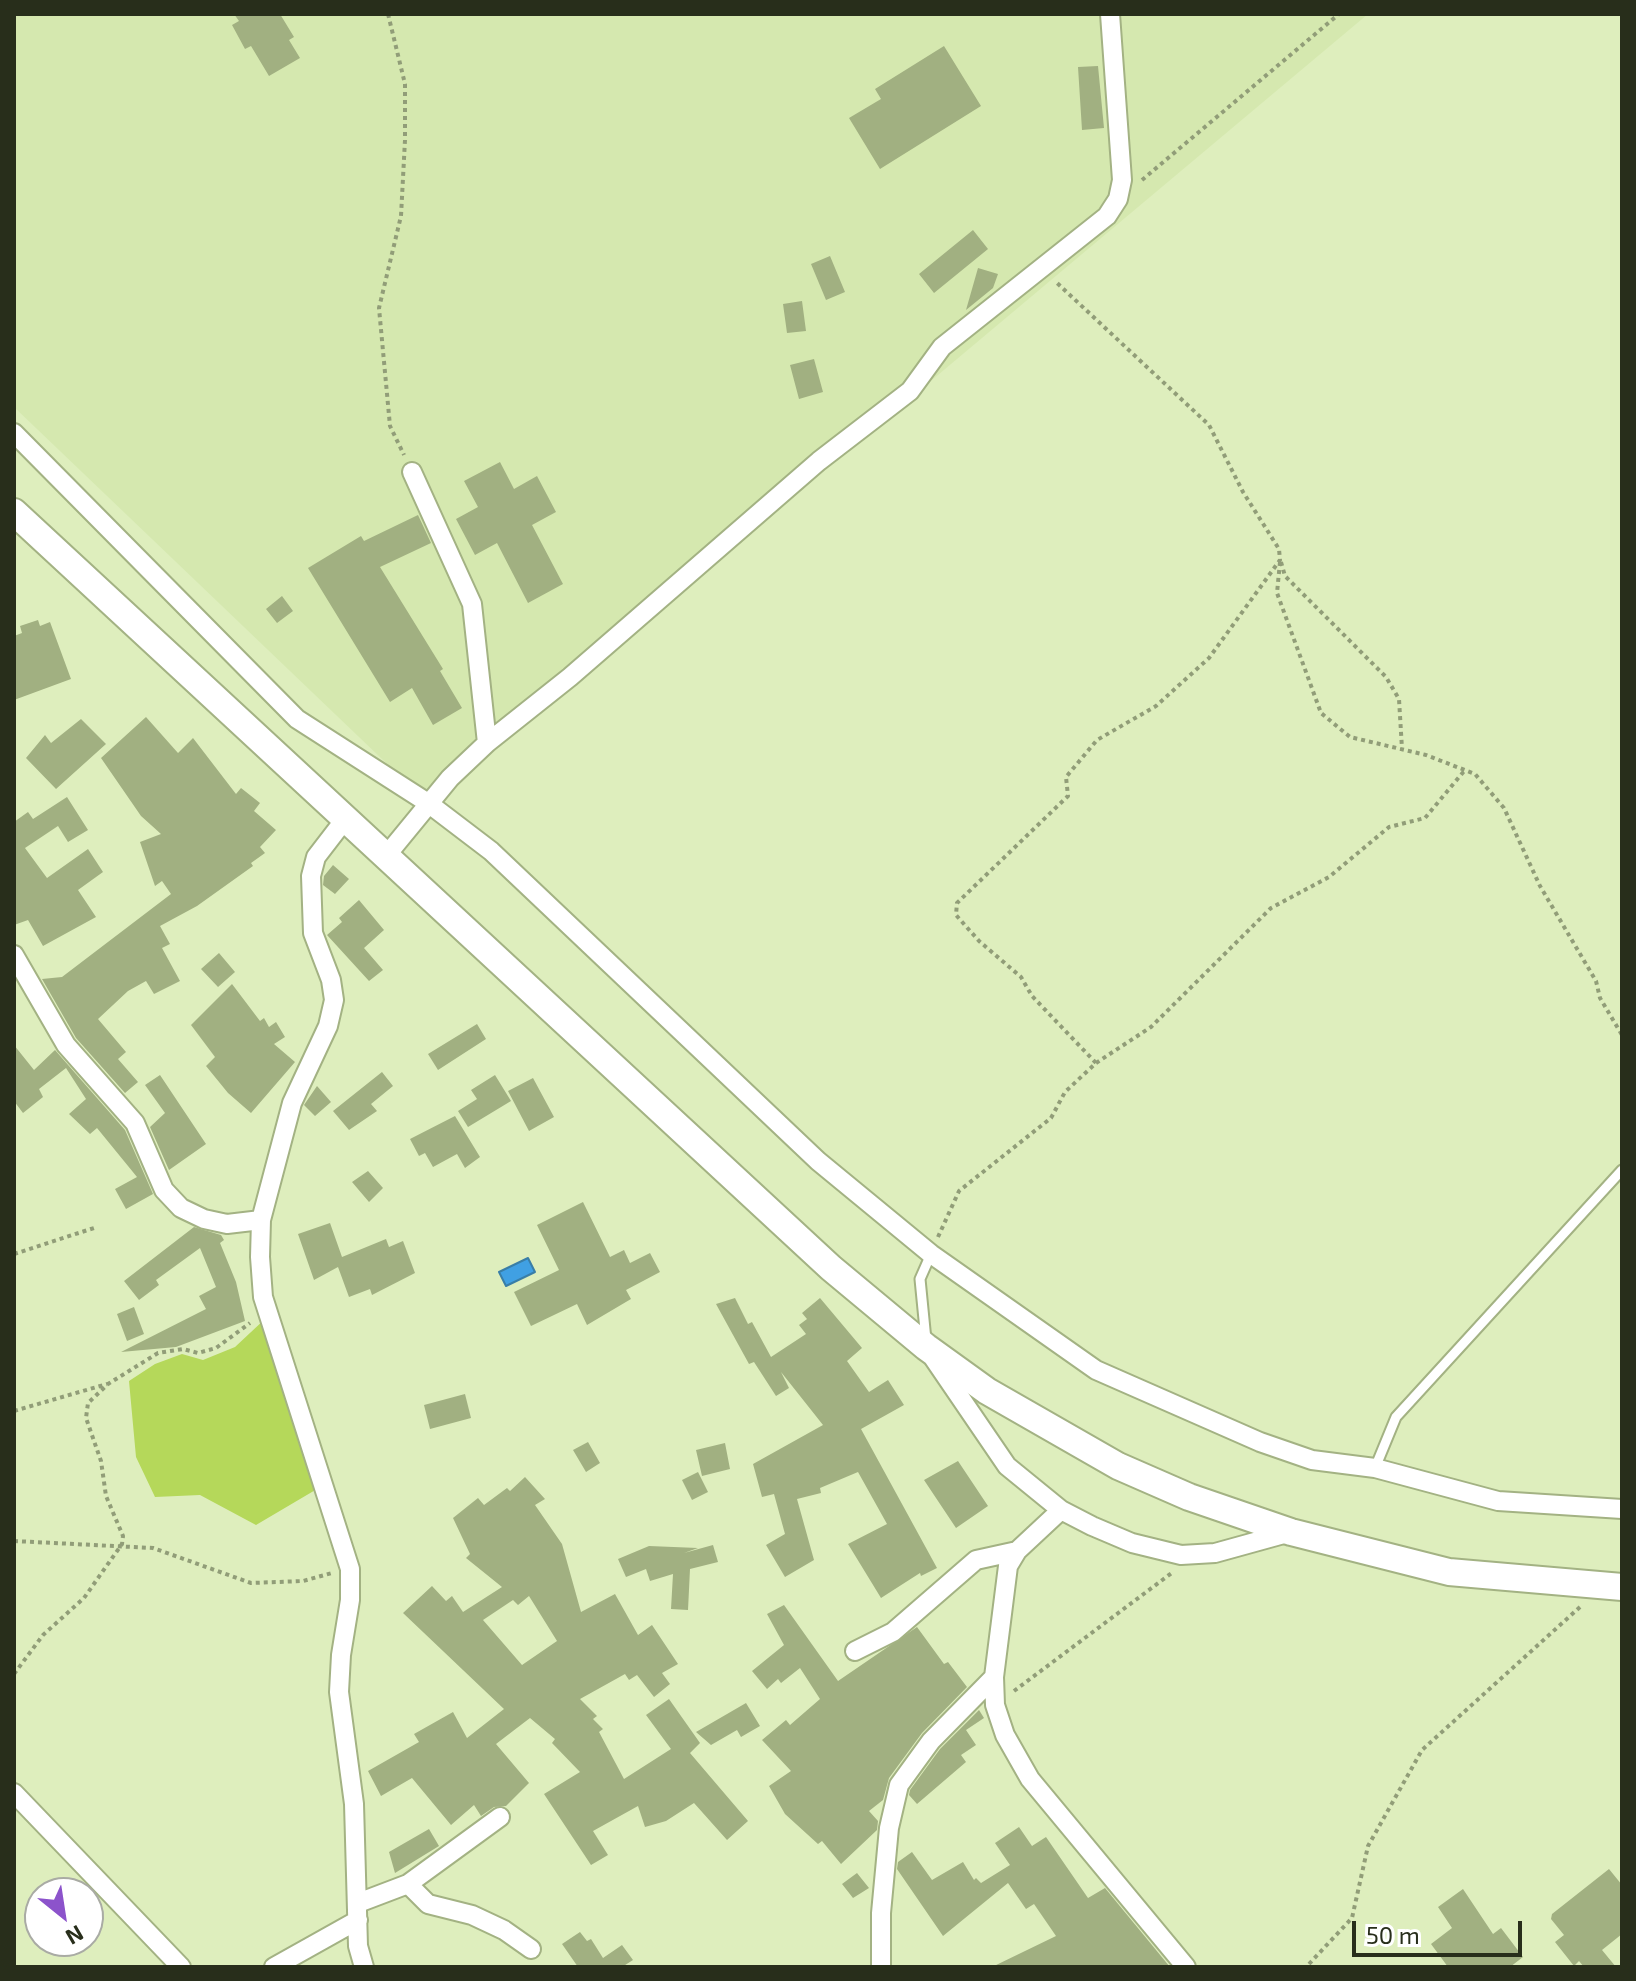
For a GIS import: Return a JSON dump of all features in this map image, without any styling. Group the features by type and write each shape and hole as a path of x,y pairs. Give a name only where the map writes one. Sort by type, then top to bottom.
{"main road":[{"path":"14,512 831,1268 926,1347 1044,1427 1118,1466 1189,1497 1291,1532 1449,1572 1612,1587"}],"street":[{"path":"386,856 428,803 487,743 570,677 819,461 910,391 942,347 1040,266 1107,216 1118,199 1122,180 1110,14"},
{"path":"14,433 297,719 428,803 491,851 818,1161 931,1254 1096,1370 1260,1442 1312,1460 1375,1468 1498,1501 1622,1509"},
{"path":"412,472 472,604 487,743"},
{"path":"346,818 316,857 311,876 313,933 331,980 334,1000 328,1026 292,1103 261,1220 263,1297 350,1569 350,1600 339,1692 354,1804 358,1946 364,1967"},
{"path":"14,955 66,1045 135,1123 164,1190 181,1208 204,1219 227,1224 261,1220"},
{"path":"926,1347 1007,1466 1061,1510 1132,1543 1181,1555 1215,1553 1291,1532"},
{"path":"1061,1510 1017,1551 1008,1566 994,1677 995,1705 1005,1735 1030,1779 1186,1967"},
{"path":"855,1651 893,1632 976,1560 1017,1551"},
{"path":"881,1967 881,1913 889,1828 899,1785 931,1741 994,1677"},
{"path":"14,1793 181,1967"},
{"path":"274,1967 358,1911 408,1884 500,1817"},
{"path":"408,1884 428,1904 472,1915 504,1930 531,1949"}],"lane":[{"path":"1375,1468 1396,1417 1622,1170"},
{"path":"926,1347 920,1279 931,1254"}],"path":[{"path":"388,14 405,84 405,140 401,216 379,308 390,426 412,472"},
{"path":"1118,199 1339,14"},
{"path":"1040,266 1209,425 1243,492 1279,549 1277,593 1321,713 1350,737 1402,749 1475,774 1504,808 1540,886 1596,981 1600,998 1622,1035"},
{"path":"1280,560 1285,576 1386,677 1399,699 1402,749"},
{"path":"1096,1063 1032,996 1021,977 979,941 956,915 957,903 1068,796 1066,777 1097,740 1156,706 1209,658 1280,560"},
{"path":"931,1254 959,1191 1051,1118 1065,1092 1096,1063 1151,1027 1271,908 1329,877 1389,827 1425,818 1465,770"},
{"path":"14,1254 94,1228"},
{"path":"14,1674 43,1635 84,1598 122,1544 123,1536 106,1496 101,1461 86,1418 88,1403 108,1384 158,1353 183,1349 198,1353 216,1348 249,1325 263,1297"},
{"path":"14,1411 108,1384"},
{"path":"14,1541 122,1544 153,1548 251,1583 303,1581 350,1569"},
{"path":"995,1705 1198,1554"},
{"path":"1309,1964 1352,1918 1368,1846 1422,1750 1612,1587"}],"shaded area":[{"path":"14,14 1368,14 428,803 14,407"}],"green space":[{"path":"266,1318 317,1489 256,1525 200,1495 155,1497 136,1457 129,1381 155,1364 182,1354 203,1360 235,1347"}],"water":[{"path":"528,1258 535,1272 506,1286 499,1272"}],"building":[{"path":"234,14 280,14 294,37 289,40 300,58 269,76 251,46 245,49 232,25 239,21"},
{"path":"944,46 981,106 880,169 849,118 881,99 875,89"},
{"path":"1098,66 1104,128 1082,130 1078,67"},
{"path":"973,230 988,249 934,293 919,274"},
{"path":"830,256 845,292 826,300 811,264"},
{"path":"978,268 998,274 993,288 966,310"},
{"path":"802,301 806,331 787,333 783,304"},
{"path":"814,359 823,392 799,399 790,365"},
{"path":"500,462 514,489 537,476 556,512 532,525 563,584 528,603 497,543 475,555 456,519 478,507 464,481"},
{"path":"418,515 431,543 380,567 443,669 440,671 462,708 433,725 412,688 390,702 308,568 361,536 364,541"},
{"path":"282,596 293,611 277,623 266,609"},
{"path":"38,620 40,626 50,622 71,679 14,700 14,636 22,633 20,626"},
{"path":"146,717 178,753 193,738 236,794 241,788 260,803 254,811 276,830 260,847 265,853 251,863 253,866 197,906 160,926 170,944 162,948 180,981 154,994 146,981 128,991 98,1019 126,1052 118,1059 138,1082 125,1093 76,1038 42,979 62,977 171,894 162,881 155,886 140,842 161,834 141,816 101,758"},
{"path":"81,719 106,744 56,789 26,758 45,735 51,743"},
{"path":"67,797 88,830 68,842 58,826 25,848 47,878 88,849 103,872 78,890 96,917 43,946 28,920 14,925 14,822 28,812 33,819"},
{"path":"333,865 349,879 335,894 323,885 324,876"},
{"path":"359,900 384,930 364,948 383,970 369,981 327,935 342,922 339,918"},
{"path":"219,953 235,972 218,987 201,969"},
{"path":"232,984 260,1021 264,1018 269,1027 276,1022 285,1037 274,1044 295,1062 251,1113 228,1093 206,1066 215,1057 191,1025"},
{"path":"477,1024 486,1039 438,1070 428,1054"},
{"path":"14,1045 34,1070 55,1050 125,1130 153,1194 126,1209 115,1189 137,1177 97,1128 90,1134 69,1114 86,1099 66,1068 39,1089 43,1097 23,1113 14,1101"},
{"path":"382,1072 393,1086 371,1104 377,1111 349,1130 333,1111"},
{"path":"160,1075 206,1144 169,1170 150,1127 165,1113 145,1085"},
{"path":"495,1075 511,1101 468,1127 458,1111 477,1099 471,1090"},
{"path":"533,1078 554,1117 529,1131 508,1091"},
{"path":"317,1086 331,1102 315,1116 304,1105"},
{"path":"455,1116 480,1157 465,1168 457,1154 433,1167 425,1153 419,1156 410,1139"},
{"path":"368,1171 383,1188 369,1202 352,1182"},
{"path":"583,1202 610,1257 624,1250 630,1263 650,1253 660,1272 626,1290 631,1299 587,1325 577,1304 531,1326 514,1292 559,1270 537,1225"},
{"path":"330,1223 342,1257 386,1239 389,1247 403,1241 415,1273 372,1295 370,1289 349,1297 338,1267 314,1280 298,1234"},
{"path":"194,1227 221,1235 224,1240 220,1243 236,1282 245,1321 176,1347 121,1352 206,1309 199,1296 216,1287 200,1248 156,1280 159,1285 139,1300 124,1281"},
{"path":"735,1298 748,1324 752,1322 771,1357 806,1334 799,1325 807,1319 802,1313 820,1298 862,1348 847,1361 869,1392 888,1380 904,1405 861,1429 937,1568 921,1576 920,1573 881,1598 848,1544 887,1524 858,1472 820,1488 821,1493 797,1499 814,1560 785,1577 766,1545 785,1534 774,1494 762,1497 753,1464 823,1425 781,1372 789,1388 776,1396 754,1362 749,1364 716,1304"},
{"path":"134,1307 144,1334 127,1341 117,1314"},
{"path":"465,1394 471,1418 430,1429 424,1405"},
{"path":"588,1442 600,1463 586,1472 573,1450"},
{"path":"725,1443 730,1469 702,1476 696,1450"},
{"path":"958,1461 988,1506 956,1528 924,1480"},
{"path":"698,1472 708,1492 692,1500 682,1480"},
{"path":"525,1477 545,1499 535,1505 562,1544 581,1612 615,1594 638,1635 652,1625 678,1664 662,1673 670,1684 654,1697 637,1675 629,1680 625,1674 580,1699 597,1716 593,1719 603,1729 599,1732 624,1779 671,1749 646,1715 669,1699 700,1743 690,1753 748,1821 727,1840 694,1803 666,1821 645,1827 638,1806 593,1831 608,1855 591,1865 544,1794 580,1772 552,1743 555,1739 530,1718 496,1744 529,1783 506,1806 494,1807 481,1816 474,1805 451,1825 412,1778 381,1796 368,1771 419,1742 414,1734 453,1712 467,1738 504,1709 403,1613 432,1586 446,1601 452,1596 463,1612 502,1587 466,1558 470,1554 453,1518 478,1498 484,1505 507,1488 510,1491","holes":["529,1596 557,1641 522,1665 483,1620 513,1600 518,1605"]},
{"path":"713,1545 718,1562 690,1569 688,1610 671,1609 673,1574 650,1581 646,1569 626,1577 618,1559 649,1546 698,1548 684,1553"},
{"path":"784,1605 838,1681 917,1627 944,1664 948,1662 967,1687 922,1733 889,1778 883,1800 869,1811 878,1821 877,1830 841,1864 822,1841 818,1844 785,1814 769,1786 791,1771 762,1740 786,1720 790,1725 820,1699 800,1668 781,1683 778,1679 767,1689 752,1671 784,1645 767,1614"},
{"path":"746,1703 760,1726 741,1737 737,1730 711,1745 696,1732"},
{"path":"979,1710 984,1718 966,1730 976,1745 961,1755 966,1762 917,1804 909,1795 910,1790 940,1749"},
{"path":"1019,1827 1032,1846 1046,1837 1088,1898 1105,1888 1170,1967 992,1967 1056,1936 1034,1904 1026,1909 1008,1883 943,1936 897,1869 898,1862 912,1852 932,1880 963,1862 974,1880 976,1878 981,1883 1010,1865 995,1843"},
{"path":"429,1829 439,1846 395,1873 389,1852"},
{"path":"1609,1869 1622,1885 1622,1934 1602,1950 1616,1967 1584,1967 1579,1961 1574,1966 1555,1942 1564,1935 1551,1919 1552,1914"},
{"path":"857,1873 869,1888 853,1898 842,1884"},
{"path":"1463,1889 1493,1934 1501,1928 1523,1957 1510,1967 1448,1967 1431,1944 1452,1928 1438,1907"},
{"path":"580,1932 587,1941 591,1939 603,1958 622,1945 633,1960 622,1967 578,1967 562,1944"}]}
